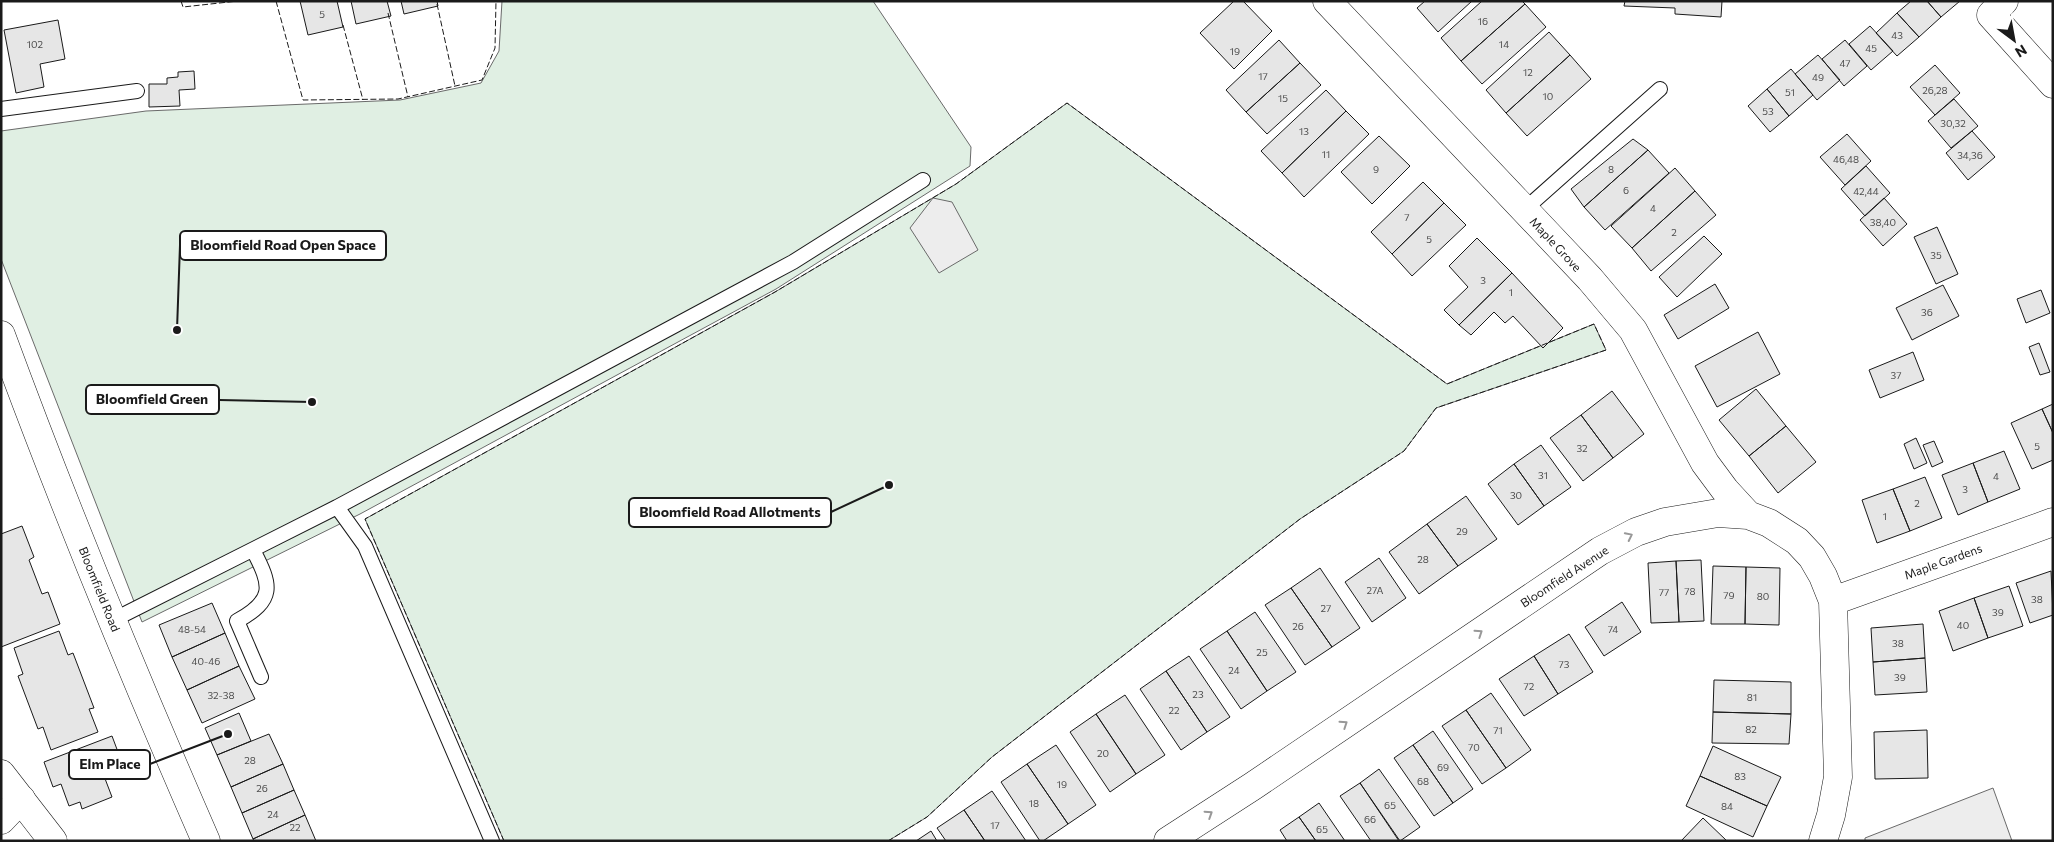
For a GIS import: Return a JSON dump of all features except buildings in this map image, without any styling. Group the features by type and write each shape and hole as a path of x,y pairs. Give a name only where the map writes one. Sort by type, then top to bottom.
{"street":[{"name":"Maple Grove","path":"1327,1 1590,279 1633,330 1705,462 1725,490 1748,515"},
{"path":"2004,1 1991,14 2053,84"},
{"name":"Bloomfield Road","path":"1,335 47,459 138,686 206,841"},
{"name":"Bloomfield Avenue","path":"1168,841 1254,786 1600,551 1636,532 1665,522 1718,513 1748,515 1769,523 1797,540 1812,557 1823,576 1833,601 1838,777 1831,815 1823,841"},
{"name":"Maple Gardens","path":"1833,601 2053,522"},
{"path":"1,774 53,841"},
{"path":"1,820 22,799"}],"lane":[{"path":"1524,210 1660,89"},
{"path":"1,109 137,91"},
{"path":"113,620 337,507 793,262 922,180"},
{"path":"337,507 365,546 492,841"},
{"path":"254,550 265,572 266,594 256,610 236,621 261,677"}],"green space":[{"path":"502,1 873,1 971,147 970,166 776,289 360,514 142,622 1,259 1,131 146,111 400,100 481,83 499,51"},
{"path":"1067,103 1447,384 1594,324 1606,350 1436,408 1404,451 1300,519 992,757 927,817 888,841 504,841 365,519 775,292 956,184"}],"shaded area":[{"path":"933,198 952,202 978,250 939,273 910,228"},
{"path":"1993,788 2012,841 1865,841 1865,838"}],"fence":[{"path":"181,1 183,7 238,1"},
{"path":"276,1 303,100 398,99 482,80 495,48 496,1"},
{"path":"437,4 455,86"},
{"path":"388,13 408,97"},
{"path":"343,25 363,100"},
{"path":"504,841 365,519 775,292 956,184 1067,103 1447,384 1594,324 1606,350 1436,408 1404,451 1300,519 992,757 927,817 888,841"}],"place":[{"name":"Bloomfield Road Open Space","path":"177,330"},
{"name":"Bloomfield Green","path":"312,402"},
{"name":"Bloomfield Road Allotments","path":"889,485"},
{"name":"Elm Place","path":"228,734"}]}
